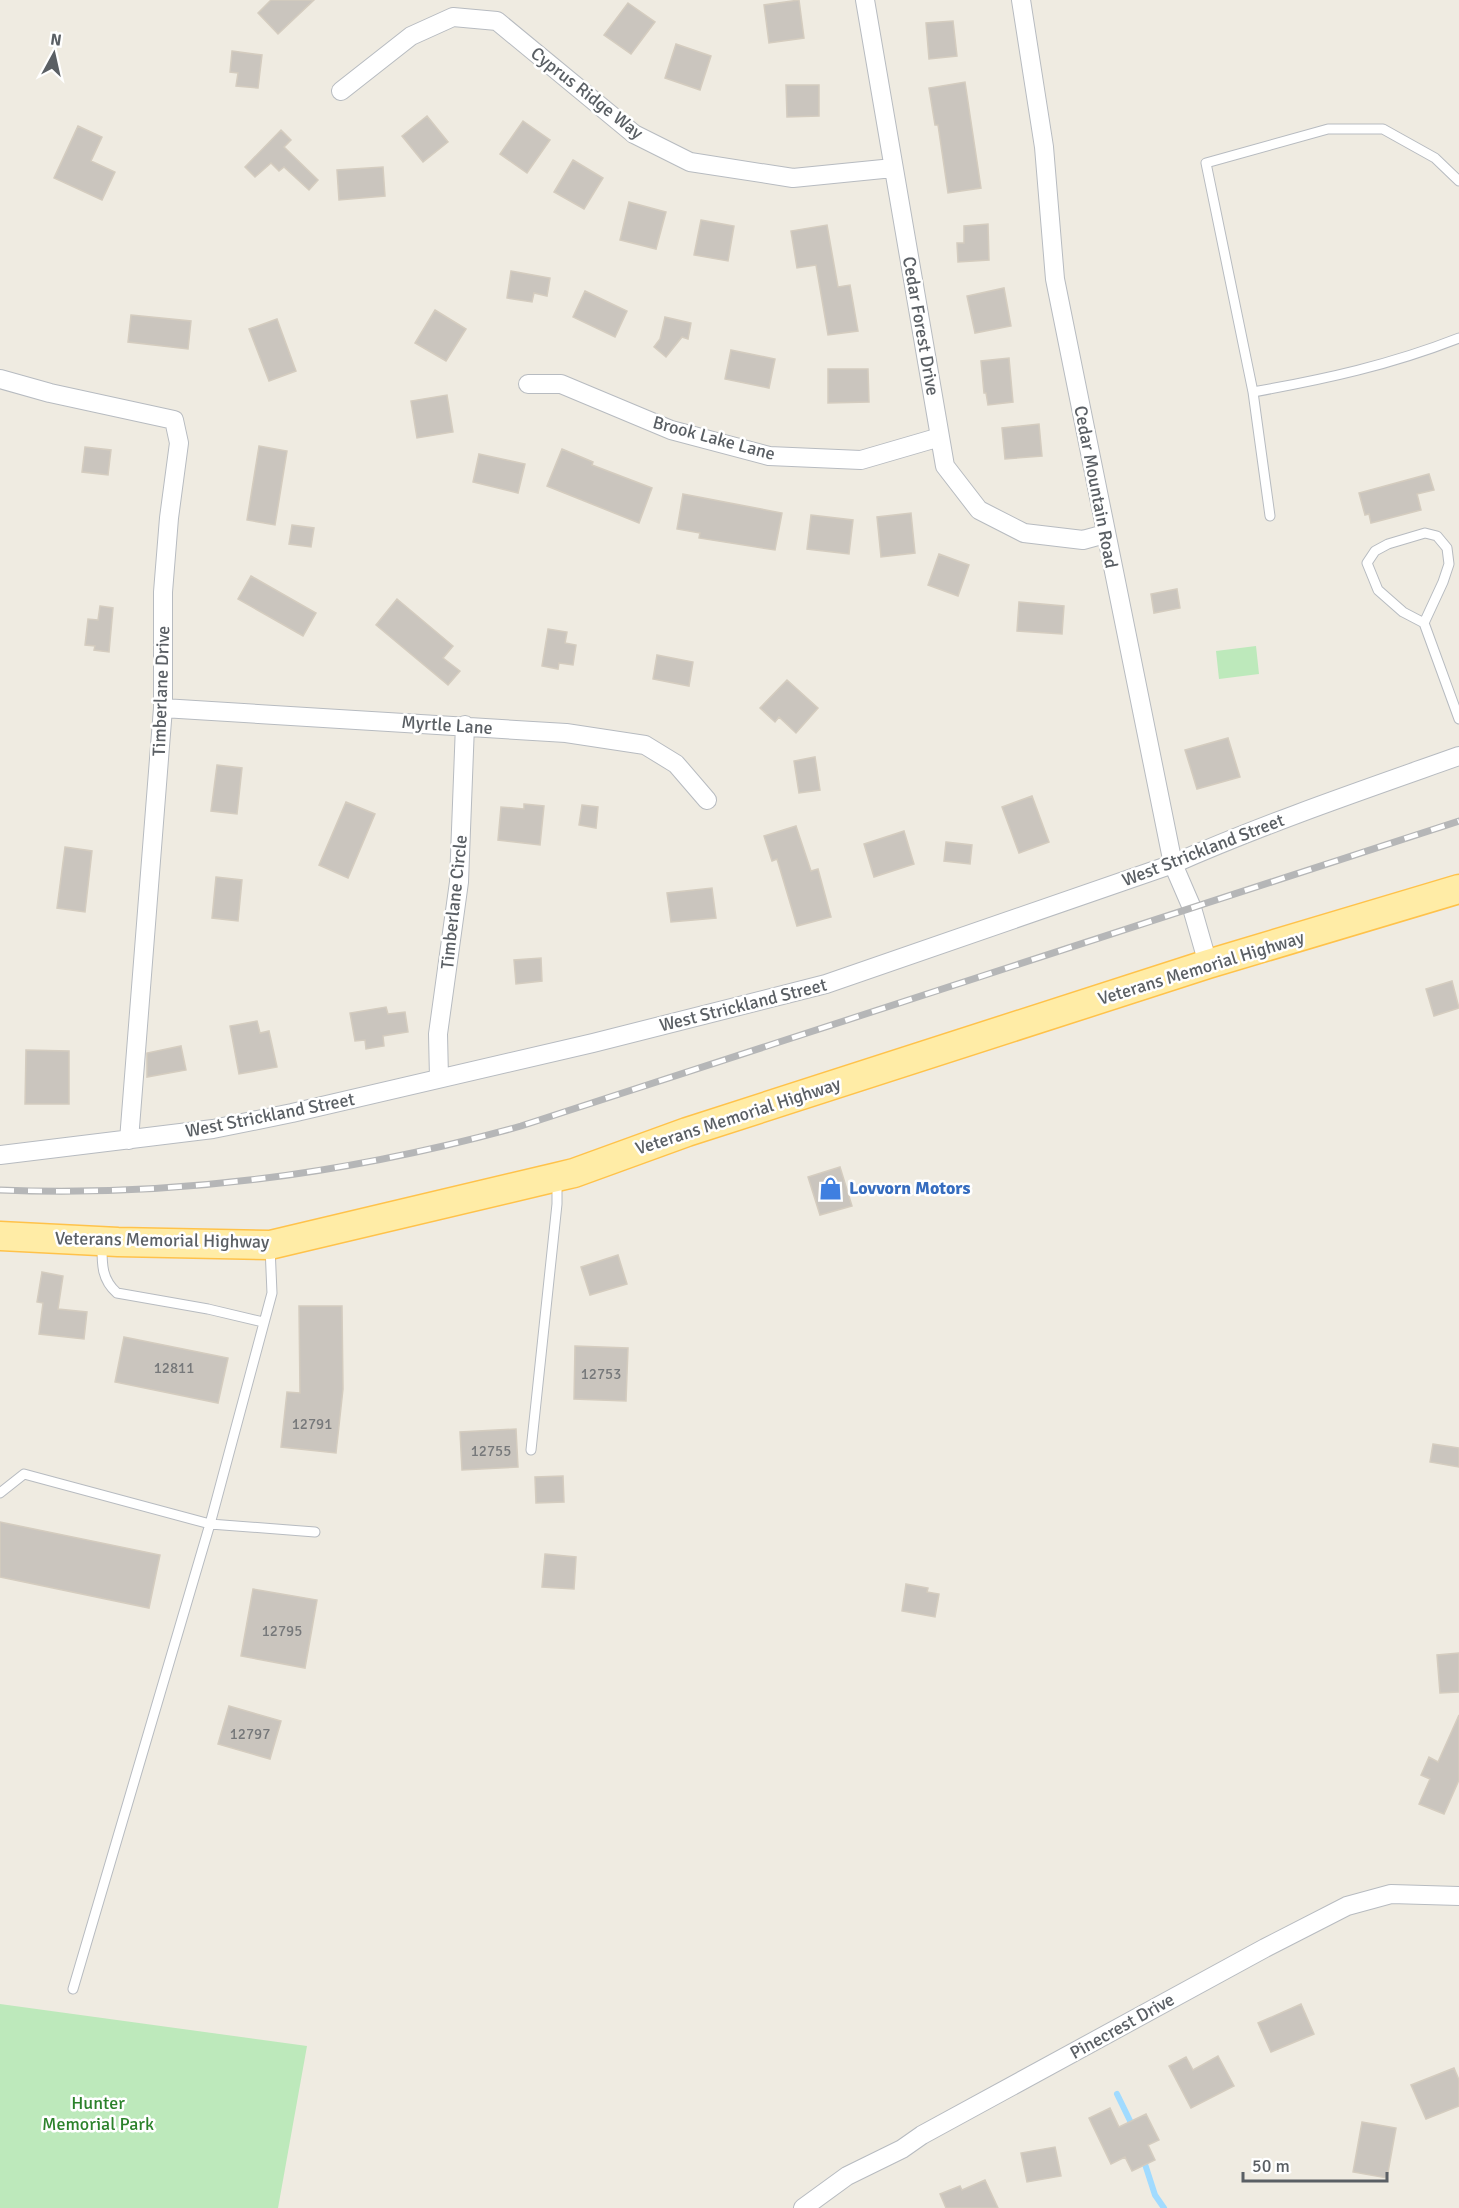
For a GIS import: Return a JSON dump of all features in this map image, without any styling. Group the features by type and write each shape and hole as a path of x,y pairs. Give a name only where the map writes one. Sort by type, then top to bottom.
{"main road":[{"name":"Veterans Memorial Highway","path":"0,1236 270,1245 574,1173 687,1132 1208,964 1459,889"}],"street":[{"name":"Cedar Forest Drive","path":"865,0 945,466 979,510 1024,533 1083,540 1105,534"},
{"name":"Cedar Mountain Road","path":"1021,1 1044,147 1055,279 1173,864 1192,908 1208,964"},
{"name":"Cyprus Ridge Way","path":"341,91 411,36 453,17 497,21 634,134 690,162 793,178 893,168"},
{"name":"Timberlane Drive","path":"0,379 50,393 174,420 178,443 163,592 164,708 129,1140"},
{"name":"Brook Lake Lane","path":"528,384 561,384 671,430 769,456 861,460 940,437"},
{"name":"Myrtle Lane","path":"164,708 566,732 645,745 676,764 707,800"},
{"name":"Timberlane Circle","path":"439,1078 438,1034 459,882 465,726"},
{"name":"West Strickland Street","path":"0,1155 213,1129 258,1120 593,1043 826,984 1173,864 1304,810 1459,756"},
{"name":"Pinecrest Drive","path":"803,2208 847,2176 902,2149 922,2135 1015,2084 1347,1906 1391,1894 1459,1896"}],"lane":[{"path":"1270,516 1253,392 1206,163 1328,129 1383,129 1435,158 1459,181"},
{"path":"1253,392 1384,365 1459,338"},
{"path":"1424,623 1449,564 1447,548 1437,536 1425,533 1388,544 1375,551 1366,563 1378,590 1403,612 1424,623 1459,719"},
{"path":"531,1450 557,1204 557,1177"},
{"path":"103,1241 102,1267 108,1285 117,1293 208,1309 263,1322"},
{"path":"73,1989 210,1524 272,1293 270,1245"},
{"path":"0,1493 24,1474 210,1524 315,1532"}],"green space":[{"path":"1256,646 1259,674 1219,679 1216,651"},
{"name":"Hunter Memorial Park","path":"0,2004 307,2046 278,2208 0,2208"}],"building":[{"path":"271,0 314,0 278,34 258,13"},
{"path":"799,0 804,38 769,43 764,5"},
{"path":"628,3 655,22 631,54 604,35"},
{"path":"953,21 957,56 929,59 926,23"},
{"path":"676,44 711,56 700,90 665,78"},
{"path":"232,51 262,55 258,88 236,86 238,73 230,72"},
{"path":"965,82 981,188 948,193 938,125 935,125 929,88"},
{"path":"786,85 819,85 819,116 787,117"},
{"path":"427,116 448,142 423,162 402,136"},
{"path":"523,121 550,140 527,173 500,154"},
{"path":"78,126 102,137 91,161 115,172 102,200 54,178"},
{"path":"281,130 291,140 284,147 318,180 309,190 284,167 279,171 271,163 255,177 245,167"},
{"path":"573,160 603,178 584,209 554,192"},
{"path":"383,167 385,196 339,200 337,170"},
{"path":"629,202 666,212 656,249 620,240"},
{"path":"701,220 734,226 728,261 694,255"},
{"path":"988,224 989,260 958,262 957,243 964,243 964,226"},
{"path":"827,225 838,287 850,285 858,331 828,335 816,265 797,268 791,231"},
{"path":"511,271 550,278 547,296 534,293 532,302 507,298"},
{"path":"1004,288 1011,326 975,333 967,296"},
{"path":"585,291 627,311 615,337 573,317"},
{"path":"435,310 466,329 446,361 415,343"},
{"path":"131,315 191,321 188,349 128,342"},
{"path":"665,317 691,323 688,339 682,337 666,357 654,347 660,339"},
{"path":"277,319 296,371 269,381 249,329"},
{"path":"731,350 775,359 769,388 725,379"},
{"path":"1009,358 1013,402 988,405 986,393 984,393 981,361"},
{"path":"828,369 868,369 869,402 828,403"},
{"path":"447,395 453,432 417,438 411,401"},
{"path":"1039,424 1042,456 1005,459 1002,428"},
{"path":"259,446 287,451 275,525 247,520"},
{"path":"85,447 111,450 108,475 82,472"},
{"path":"562,449 593,462 592,465 652,488 639,523 547,486"},
{"path":"479,454 525,464 518,493 473,482"},
{"path":"1429,474 1434,490 1417,494 1421,510 1371,523 1369,514 1365,515 1359,493"},
{"path":"683,494 782,513 775,550 699,538 700,533 677,529"},
{"path":"911,513 915,553 881,557 877,517"},
{"path":"811,515 853,520 849,554 807,549"},
{"path":"292,525 314,528 311,547 289,544"},
{"path":"939,554 969,565 958,596 928,585"},
{"path":"251,576 316,613 303,636 238,599"},
{"path":"1177,589 1180,608 1154,613 1151,594"},
{"path":"397,599 453,646 443,658 460,671 448,685 376,625"},
{"path":"1019,602 1064,606 1062,634 1017,631"},
{"path":"100,606 113,608 109,652 94,650 95,646 85,645 88,619 98,620"},
{"path":"548,629 567,632 565,643 576,645 573,665 559,663 558,669 542,666"},
{"path":"657,655 693,662 689,686 653,679"},
{"path":"787,680 818,708 796,733 779,717 775,722 760,708"},
{"path":"1228,738 1240,777 1197,789 1185,750"},
{"path":"815,757 820,790 799,793 794,761"},
{"path":"217,765 242,768 237,814 211,811"},
{"path":"1032,796 1049,842 1019,853 1002,807"},
{"path":"346,802 375,814 348,878 319,865"},
{"path":"524,804 544,806 540,845 498,840 501,807 524,809"},
{"path":"582,805 598,807 596,828 579,825"},
{"path":"796,826 811,871 818,869 831,917 797,926 777,859 772,861 764,836"},
{"path":"904,831 914,864 874,877 864,844"},
{"path":"946,842 972,845 970,864 944,861"},
{"path":"65,847 92,851 85,912 57,908"},
{"path":"216,877 242,880 238,921 212,918"},
{"path":"712,888 716,918 671,922 667,893"},
{"path":"541,958 542,981 516,984 514,960"},
{"path":"1452,981 1459,1008 1434,1016 1426,989"},
{"path":"386,1007 388,1014 405,1012 408,1032 383,1036 384,1046 366,1049 365,1040 355,1041 350,1013"},
{"path":"257,1021 260,1033 269,1031 277,1067 239,1074 230,1026"},
{"path":"181,1046 186,1070 147,1077 147,1053"},
{"path":"26,1050 69,1051 69,1104 25,1104"},
{"path":"840,1167 852,1206 820,1215 808,1177"},
{"path":"618,1255 627,1284 590,1295 581,1267"},
{"path":"42,1272 63,1276 58,1309 87,1312 84,1339 39,1334 43,1303 37,1302"},
{"path":"299,1306 342,1306 343,1389 336,1453 281,1447 287,1392 300,1393"},
{"path":"124,1337 228,1358 218,1403 115,1382"},
{"path":"575,1346 628,1348 626,1401 574,1399"},
{"path":"516,1429 518,1467 462,1470 460,1432"},
{"path":"1433,1444 1459,1448 1459,1467 1430,1462"},
{"path":"563,1476 564,1502 536,1503 535,1477"},
{"path":"0,1522 160,1555 149,1608 0,1577"},
{"path":"545,1554 576,1557 574,1589 542,1587"},
{"path":"906,1584 928,1588 927,1592 939,1594 935,1617 902,1611"},
{"path":"253,1589 317,1600 305,1668 241,1656"},
{"path":"1459,1653 1459,1692 1440,1693 1437,1655"},
{"path":"229,1706 281,1721 270,1759 218,1744"},
{"path":"1459,1715 1459,1780 1444,1814 1419,1804 1430,1779 1421,1775 1429,1757 1438,1762"},
{"path":"1301,2004 1314,2034 1271,2052 1258,2023"},
{"path":"1218,2056 1234,2086 1191,2108 1169,2066 1186,2057 1193,2070"},
{"path":"1454,2068 1459,2080 1459,2106 1426,2119 1411,2085"},
{"path":"1110,2108 1119,2127 1146,2114 1159,2140 1148,2145 1155,2160 1132,2171 1125,2157 1111,2164 1089,2118"},
{"path":"1362,2122 1396,2128 1387,2178 1353,2172"},
{"path":"1055,2147 1061,2176 1027,2182 1021,2153"},
{"path":"985,2180 998,2208 946,2208 940,2194 960,2186 962,2190"}],"waterway":[{"path":"1117,2094 1134,2129"},
{"path":"1143,2158 1155,2195 1164,2208"}],"railway":[{"path":"0,1190 132,1190 198,1185 328,1169 457,1143 521,1126 1459,821"}],"place":[{"name":"Lovvorn Motors","path":"831,1188"}]}
